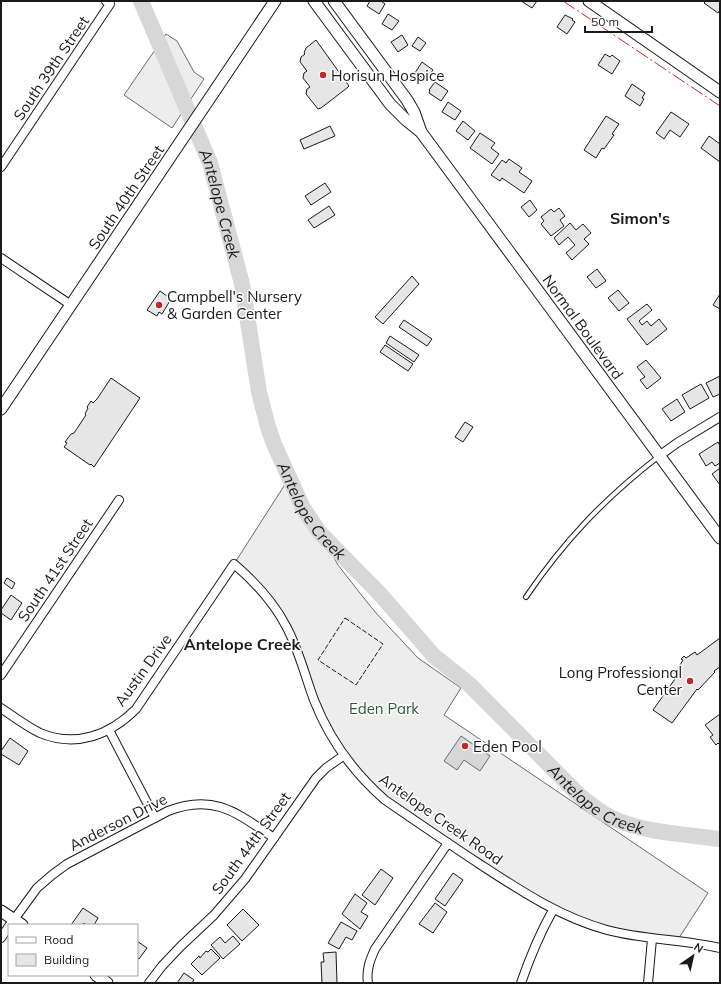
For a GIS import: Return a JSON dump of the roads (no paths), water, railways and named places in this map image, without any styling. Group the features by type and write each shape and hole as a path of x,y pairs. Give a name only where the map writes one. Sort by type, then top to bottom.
{"main road":[{"name":"South 40th Street","path":"1,409 275,1"},
{"name":"Normal Boulevard","path":"314,1 390,104 421,132 720,538"},
{"name":"Normal Boulevard","path":"334,1 407,100 414,112 421,132"},
{"path":"589,2 720,92"},
{"path":"1,911 14,924"},
{"path":"97,976 107,983"}],"street":[{"name":"South 39th Street","path":"1,167 108,2"},
{"path":"1,258 71,305"},
{"path":"659,456 677,443 720,417"},
{"name":"South 41st Street","path":"1,675 119,500"},
{"name":"Austin Drive","path":"1,708 29,727 41,733 55,737 69,739 83,738 97,735 109,730 126,719 136,709 234,564"},
{"name":"Antelope Creek Road","path":"234,564 263,592 275,607 286,626 296,647 315,701 326,726 343,756 368,786 385,800 526,895 553,910 606,930 652,939 677,941 720,948"},
{"path":"109,730 155,818"},
{"name":"South 44th Street","path":"150,983 162,966 229,899 245,879 316,778 326,768 343,756"},
{"name":"Anderson Drive","path":"14,924 37,888 67,864 179,807 192,804 214,805 228,809 274,838"},
{"path":"368,983 367,970 375,949 448,843"},
{"path":"521,983 537,941 553,910"},
{"name":"Anderson Drive","path":"1,938 8,930"},
{"path":"648,983 652,939"}],"lane":[{"path":"526,597 555,557 591,515 636,474 659,456"}],"waterway":[{"name":"Antelope Creek","path":"141,1 210,163 242,284 259,392 268,427 274,444 303,508 320,533 379,593 434,656 469,684 579,795 594,807 612,818 638,827 720,839"}],"place":[{"name":"Horisun Hospice","path":"323,75"},
{"name":"Campbell's Nursery & Garden Center","path":"159,305"},
{"name":"Long Professional Center","path":"690,681"},
{"name":"Eden Pool","path":"465,746"}],"district":[{"name":"Simon's","path":"640,218"},
{"name":"Antelope Creek","path":"242,644"}],"park label":[{"name":"Eden Park","path":"384,708"}]}
